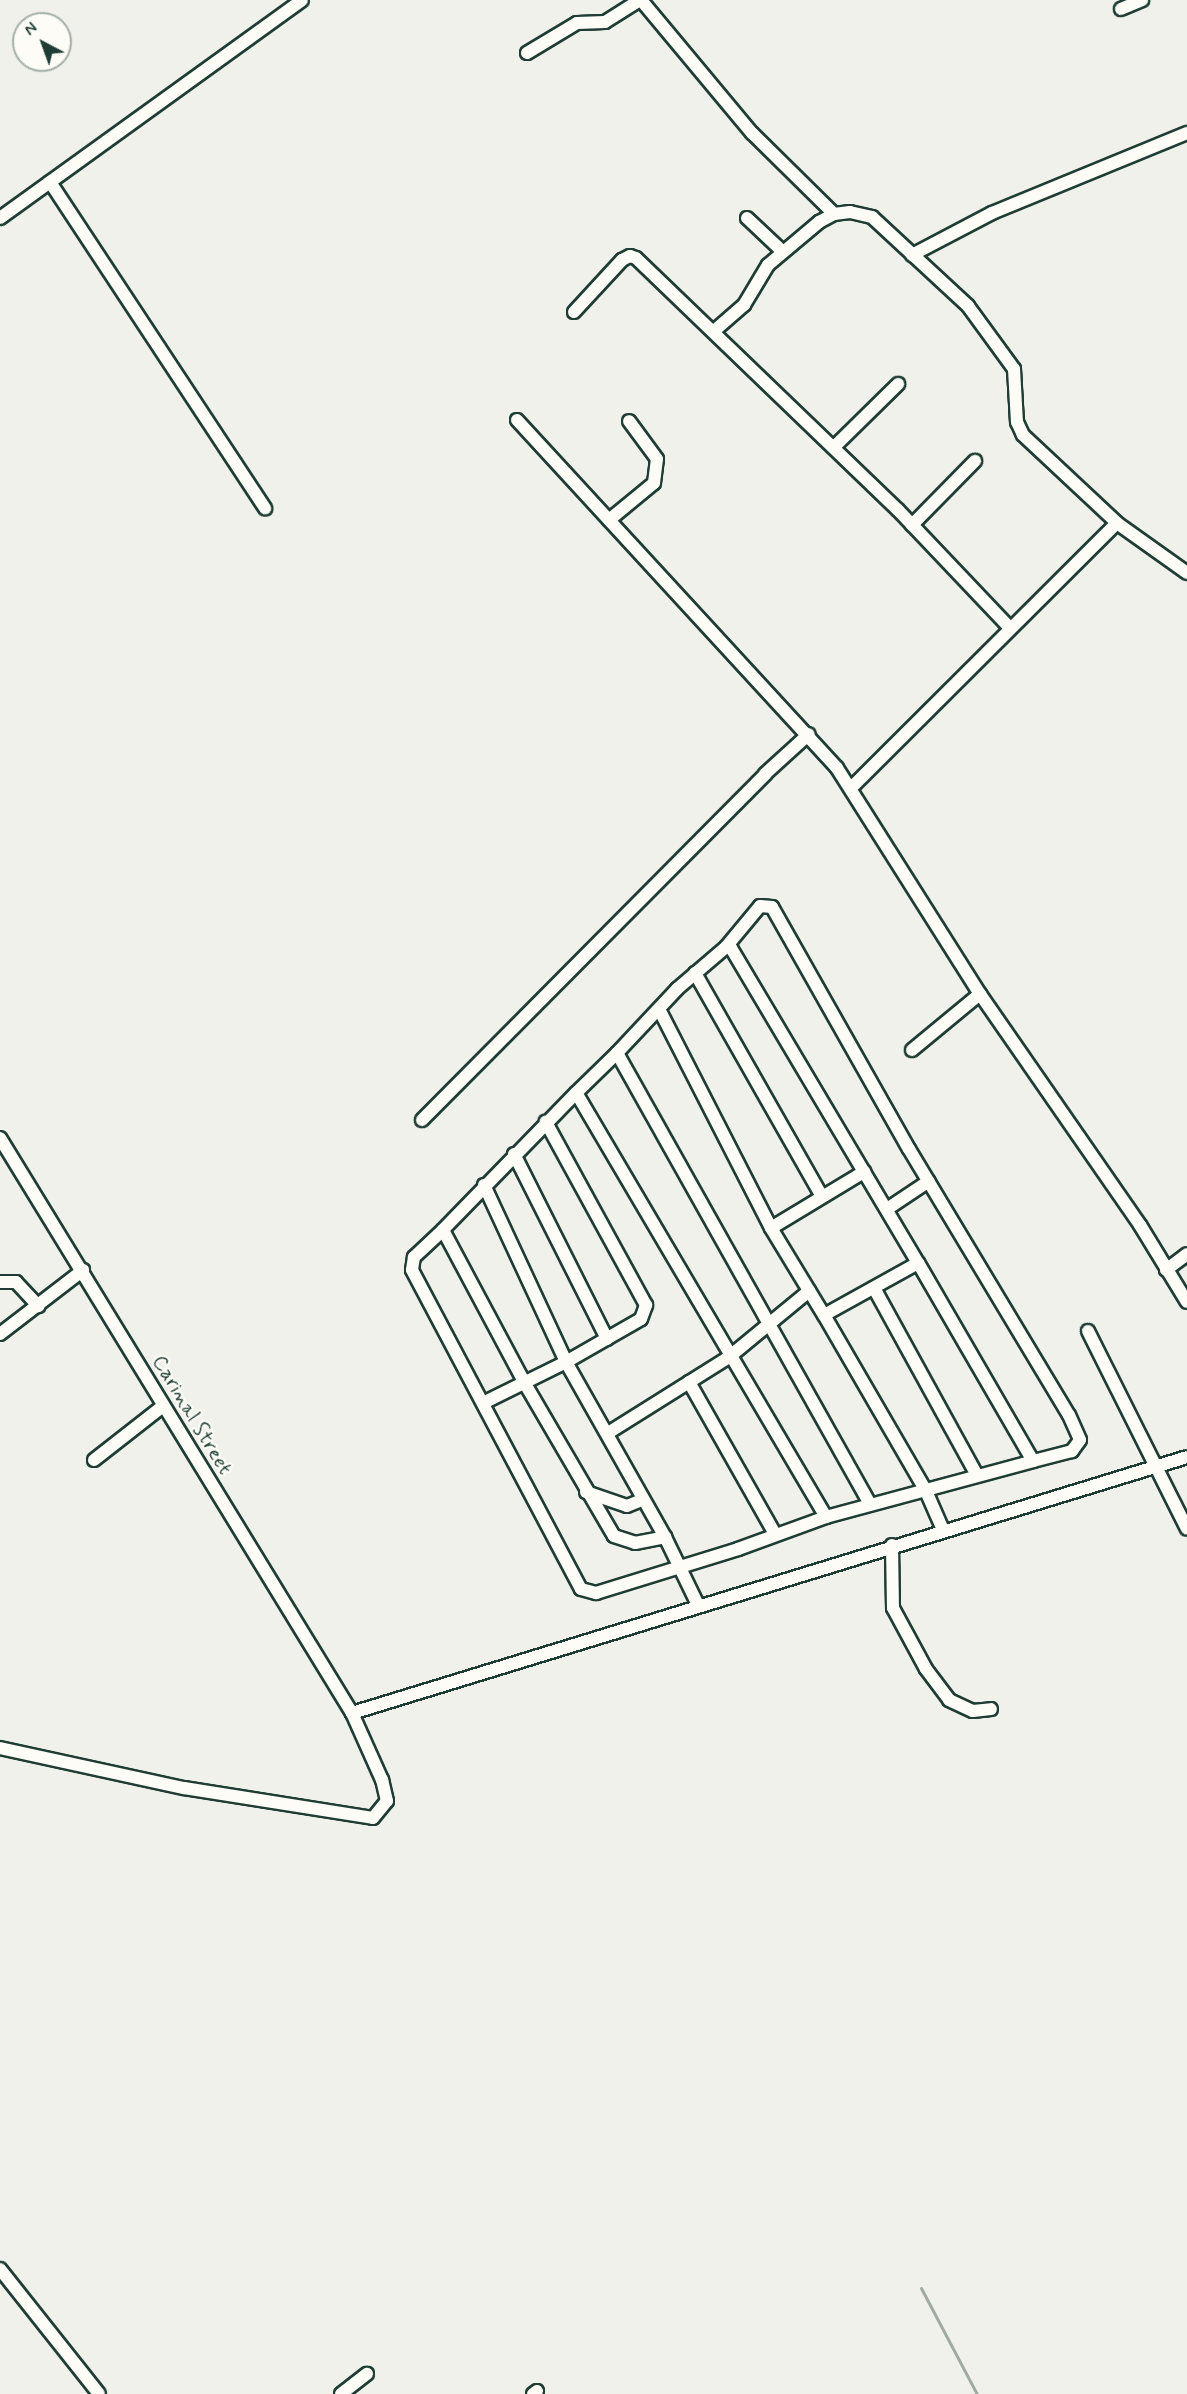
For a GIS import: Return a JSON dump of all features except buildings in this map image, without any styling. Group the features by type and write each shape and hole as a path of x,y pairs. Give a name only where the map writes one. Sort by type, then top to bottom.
{"street":[{"path":"0,218 302,0"},
{"path":"527,53 577,22 605,22 640,0 752,133 834,214"},
{"path":"1121,9 1142,0"},
{"path":"912,255 992,213 1187,133"},
{"path":"50,182 265,508"},
{"path":"714,331 744,305 768,265 782,251 834,214 872,217 968,306 1014,369 1017,422 1023,435 1117,523 1187,573"},
{"path":"747,218 782,251"},
{"path":"573,312 630,256 714,331 834,447 1009,627"},
{"path":"834,447 898,384"},
{"path":"517,420 809,734 851,788 981,994 1140,1225 1187,1302"},
{"path":"609,520 654,483 657,459 629,421"},
{"path":"912,525 975,461"},
{"path":"851,788 1009,627 1117,523"},
{"path":"422,1120 765,774 809,734"},
{"path":"760,906 772,907 929,1181 1069,1415 1080,1440 1072,1451 826,1517 681,1567 596,1593 575,1585 483,1403 412,1270 414,1257 695,973 726,947 760,906"},
{"path":"726,947 736,951 1033,1461"},
{"path":"695,973 822,1197"},
{"path":"912,1050 981,994"},
{"path":"659,1009 771,1228 926,1491 943,1530"},
{"path":"617,1053 766,1324 870,1504"},
{"path":"576,1093 729,1357 826,1517"},
{"path":"483,1403 566,1362 641,1319 646,1305 546,1122"},
{"name":"Carinal Street","path":"0,1138 83,1270 163,1406 352,1713 382,1780 387,1801 380,1814 367,1820 184,1788 0,1748"},
{"path":"514,1154 606,1339"},
{"path":"771,1228 864,1172"},
{"path":"887,1209 929,1181"},
{"path":"484,1185 566,1362 608,1433 642,1500 665,1537 698,1605"},
{"path":"443,1230 586,1492 621,1541 644,1543 665,1537"},
{"path":"1166,1270 1187,1254"},
{"path":"824,1315 918,1263"},
{"path":"0,1334 83,1270"},
{"path":"0,1282 16,1282 38,1306"},
{"path":"874,1288 977,1475"},
{"path":"608,1433 729,1357 808,1291"},
{"path":"1088,1331 1157,1466 1182,1508 1187,1528"},
{"path":"689,1382 775,1534"},
{"path":"94,1460 163,1406"},
{"path":"352,1713 892,1545 1187,1457"},
{"path":"586,1492 627,1506 642,1500"},
{"path":"892,1545 893,1608 926,1669 949,1700 960,1707 973,1711 991,1709"},
{"path":"0,2269 99,2394"},
{"path":"341,2394 367,2374"}],"waterway":[{"path":"921,2288 977,2394"}]}
